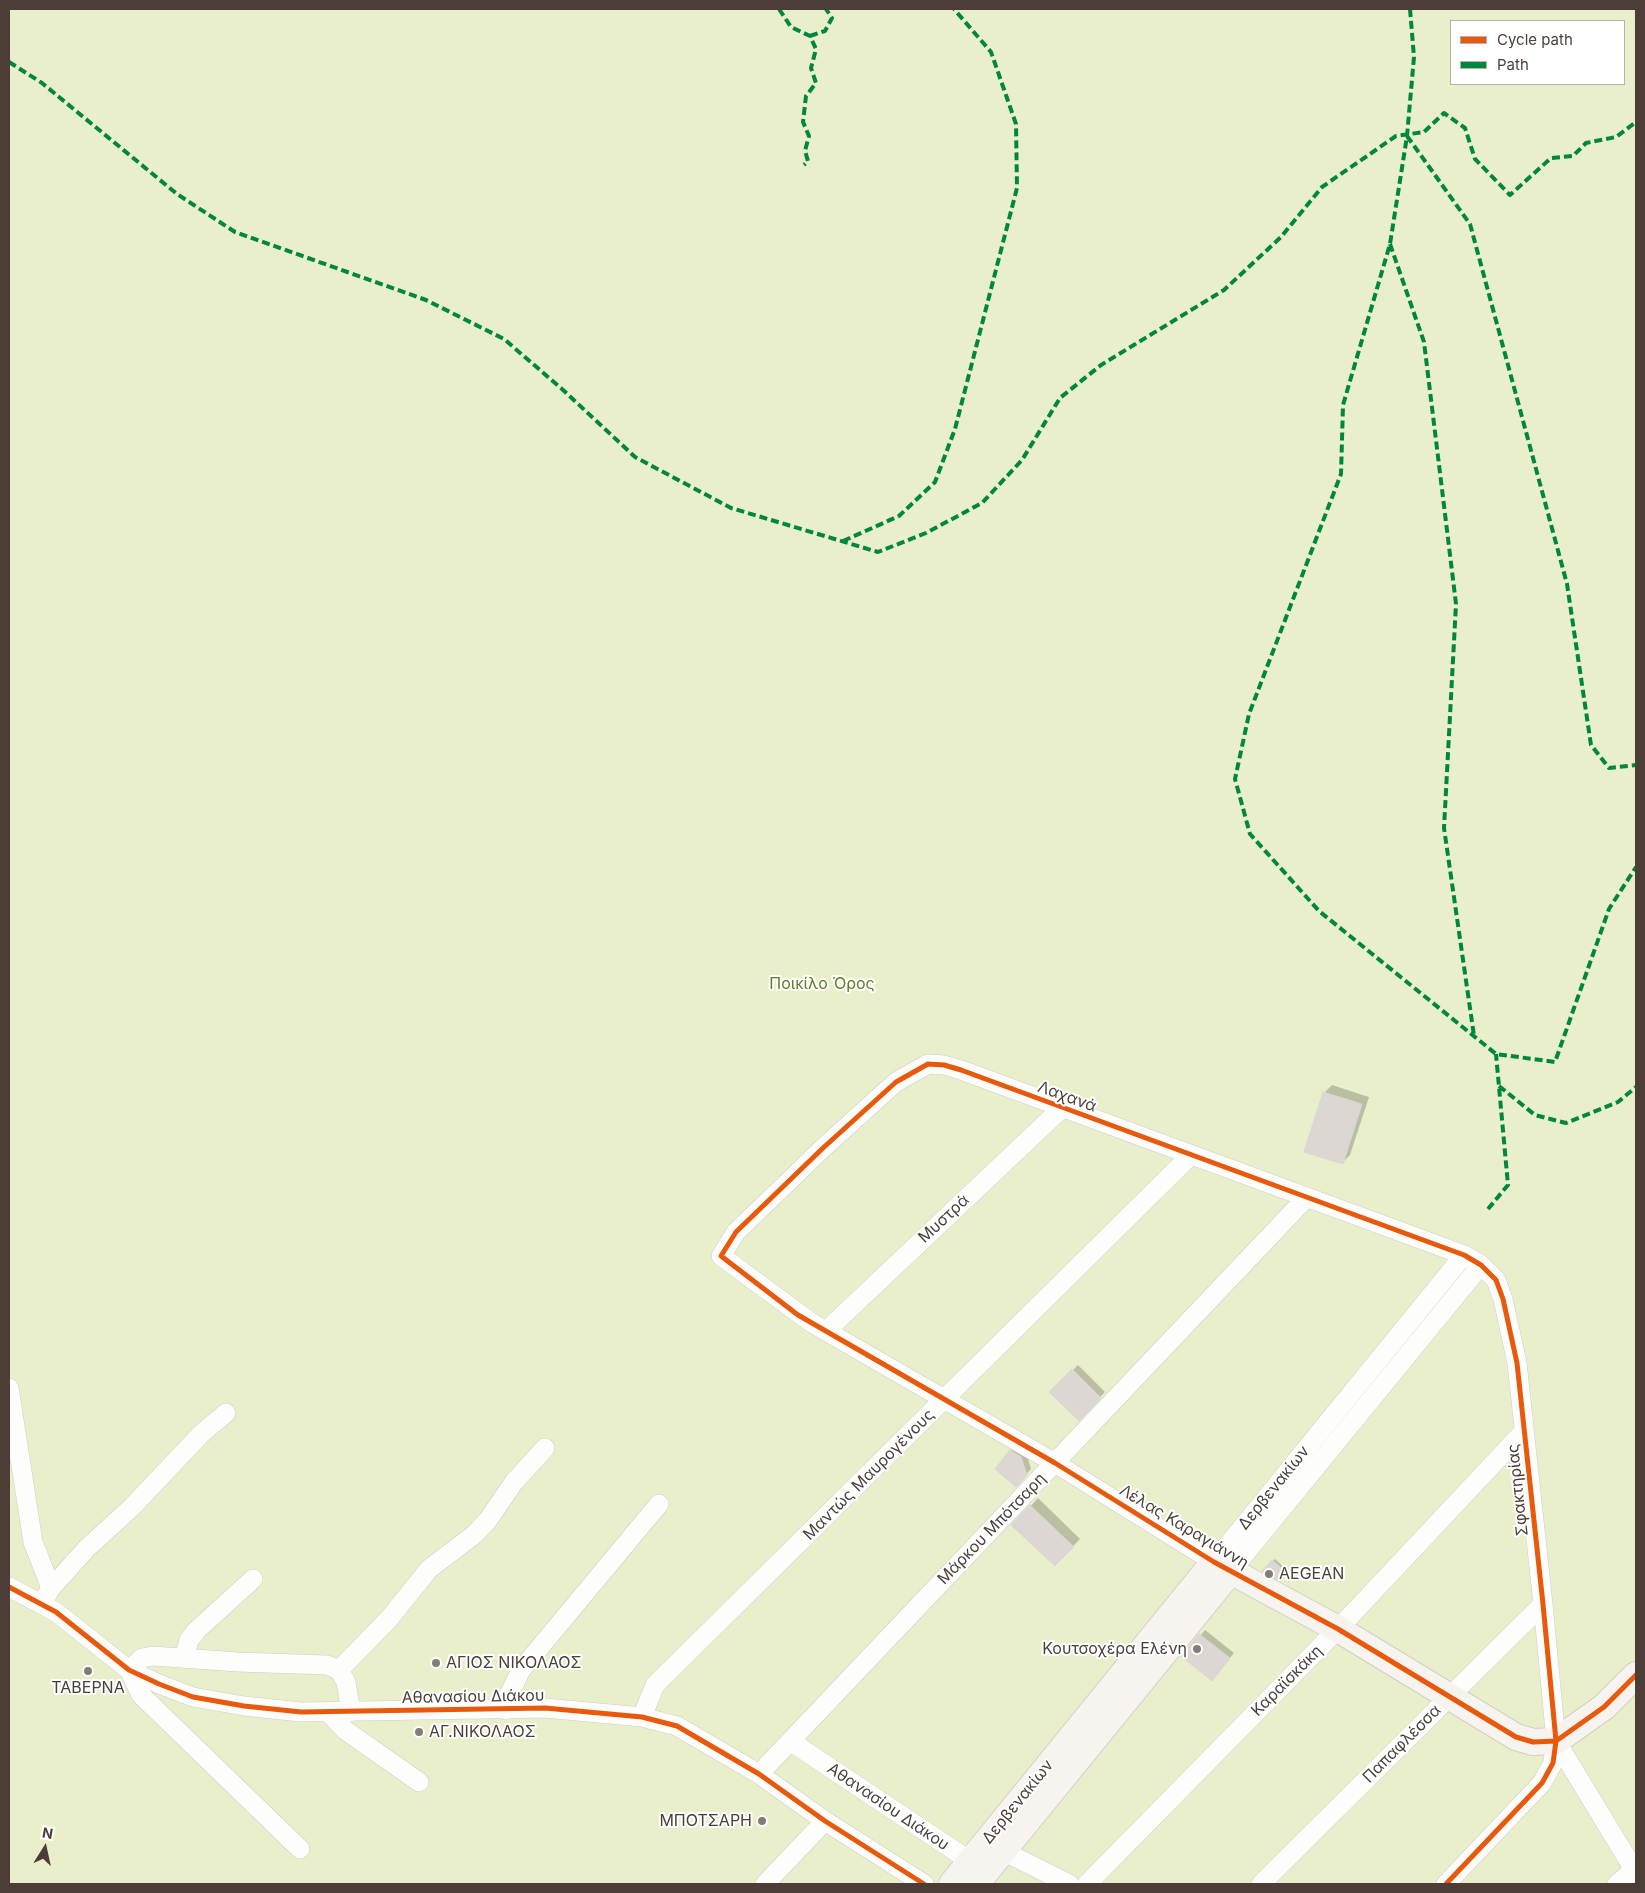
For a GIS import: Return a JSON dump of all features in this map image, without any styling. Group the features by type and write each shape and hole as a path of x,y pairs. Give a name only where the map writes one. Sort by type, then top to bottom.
{"street":[{"name":"Λαχανά","path":"721,1256 736,1232 823,1148 896,1082 928,1064 944,1065 1464,1255"},
{"name":"Μυστρά","path":"826,1331 1062,1108"},
{"name":"Μαντώς Μαυρογένους","path":"642,1717 655,1685 1191,1155"},
{"name":"Μάρκου Μπότσαρη","path":"759,1774 1307,1197"},
{"name":"Σφακτηρίας","path":"1464,1255 1481,1265 1496,1280 1503,1299 1517,1363 1556,1741"},
{"name":"Δερβενακίων","path":"952,1884 977,1873 1003,1851 1464,1255"},
{"name":"Λέλας Καραγιάννη","path":"721,1256 798,1315 1055,1463 1223,1566 1338,1630 1516,1737 1533,1742 1556,1741"},
{"name":"Δερβενακίων","path":"977,1873 1223,1566 1481,1265"},
{"path":"9,1397 34,1542 46,1596"},
{"path":"46,1596 87,1548 131,1508 202,1433 226,1413"},
{"name":"Καραϊσκάκη","path":"1087,1884 1338,1630 1524,1431"},
{"path":"339,1670 388,1620 429,1569 475,1534 488,1520 514,1482 545,1448"},
{"path":"506,1710 508,1697 521,1670 658,1504"},
{"path":"184,1658 188,1640 253,1579"},
{"name":"Αθανασίου Διάκου","path":"9,1587 46,1596 129,1670 193,1696 244,1706 329,1713 545,1708 642,1717 677,1726 759,1774 825,1821 924,1884"},
{"name":"Παπαφλέσσα","path":"1261,1884 1543,1604"},
{"path":"300,1848 141,1695 129,1670 142,1658 153,1656 238,1662 313,1663 327,1665 339,1670 346,1682 351,1712"},
{"path":"1446,1884 1542,1783 1553,1763 1556,1741 1604,1707 1636,1675"},
{"path":"329,1713 345,1730 420,1782"},
{"name":"Αθανασίου Διάκου","path":"790,1741 977,1873"},
{"path":"1556,1741 1635,1871 1617,1884"},
{"path":"765,1884 825,1821"},
{"path":"1003,1851 1069,1884"}],"green space":[{"name":"Ποικίλο Όρος","path":"9,9 1636,9 1636,1884 9,1884"}],"building":[{"path":"1323,1092 1362,1104 1343,1164 1304,1152"},
{"path":"1072,1369 1101,1398 1079,1421 1049,1392"},
{"path":"1010,1450 1021,1457 1027,1475 1016,1487 995,1469"},
{"path":"1030,1505 1074,1547 1055,1566 1011,1525"},
{"path":"1272,1560 1287,1573 1280,1581 1262,1571"},
{"path":"1199,1634 1230,1658 1212,1681 1181,1656"}],"marked path":[{"path":"779,9 791,27 810,36 816,49 811,68 816,83 806,96 803,122 809,136 805,151 808,161 804,165"},
{"path":"810,36 825,31 832,18 826,9"},
{"path":"843,541 899,516 935,482 955,429 1017,188 1016,124 991,52 954,9"},
{"path":"1410,9 1414,57 1407,136 1390,244 1343,405 1341,474 1249,714 1235,779 1250,834 1319,911 1496,1054 1555,1062 1609,909 1636,867"},
{"path":"9,62 42,83 177,194 235,232 426,300 504,339 562,389 635,457 731,508 878,552 926,533 982,503 1022,460 1060,398 1101,365 1224,290 1281,237 1322,187 1396,136 1424,132 1444,113 1465,128 1475,159 1510,195 1551,158 1573,156 1586,143 1616,137 1636,122"},
{"path":"1407,136 1470,224 1567,584 1591,745 1609,768 1636,765"},
{"path":"1390,244 1424,342 1456,604 1444,828 1474,1036"},
{"path":"1488,1209 1508,1185 1496,1054"},
{"path":"1499,1086 1535,1115 1566,1123 1618,1102 1636,1087"}],"cycle path":[{"path":"1446,1884 1542,1783 1553,1763 1556,1741 1517,1363 1503,1299 1496,1280 1481,1265 1464,1255 961,1070 944,1065 928,1064 896,1082 823,1148 736,1232 721,1256 798,1315 1055,1463 1214,1562 1338,1629 1516,1737 1533,1742 1556,1741 1604,1707 1636,1675"},
{"path":"9,1587 56,1612 129,1670 193,1697 244,1706 301,1712 545,1708 642,1717 677,1726 759,1774 825,1821 924,1884"}],"place":[{"name":"AEGEAN","path":"1269,1574"},
{"name":"Κουτσοχέρα Ελένη","path":"1197,1649"},
{"name":"ΑΓΙΟΣ ΝΙΚΟΛΑΟΣ","path":"436,1663"},
{"name":"ΤΑΒΕΡΝΑ","path":"88,1671"},
{"name":"ΑΓ.ΝΙΚΟΛΑΟΣ","path":"419,1732"},
{"name":"ΜΠΟΤΣΑΡΗ","path":"762,1821"}]}
